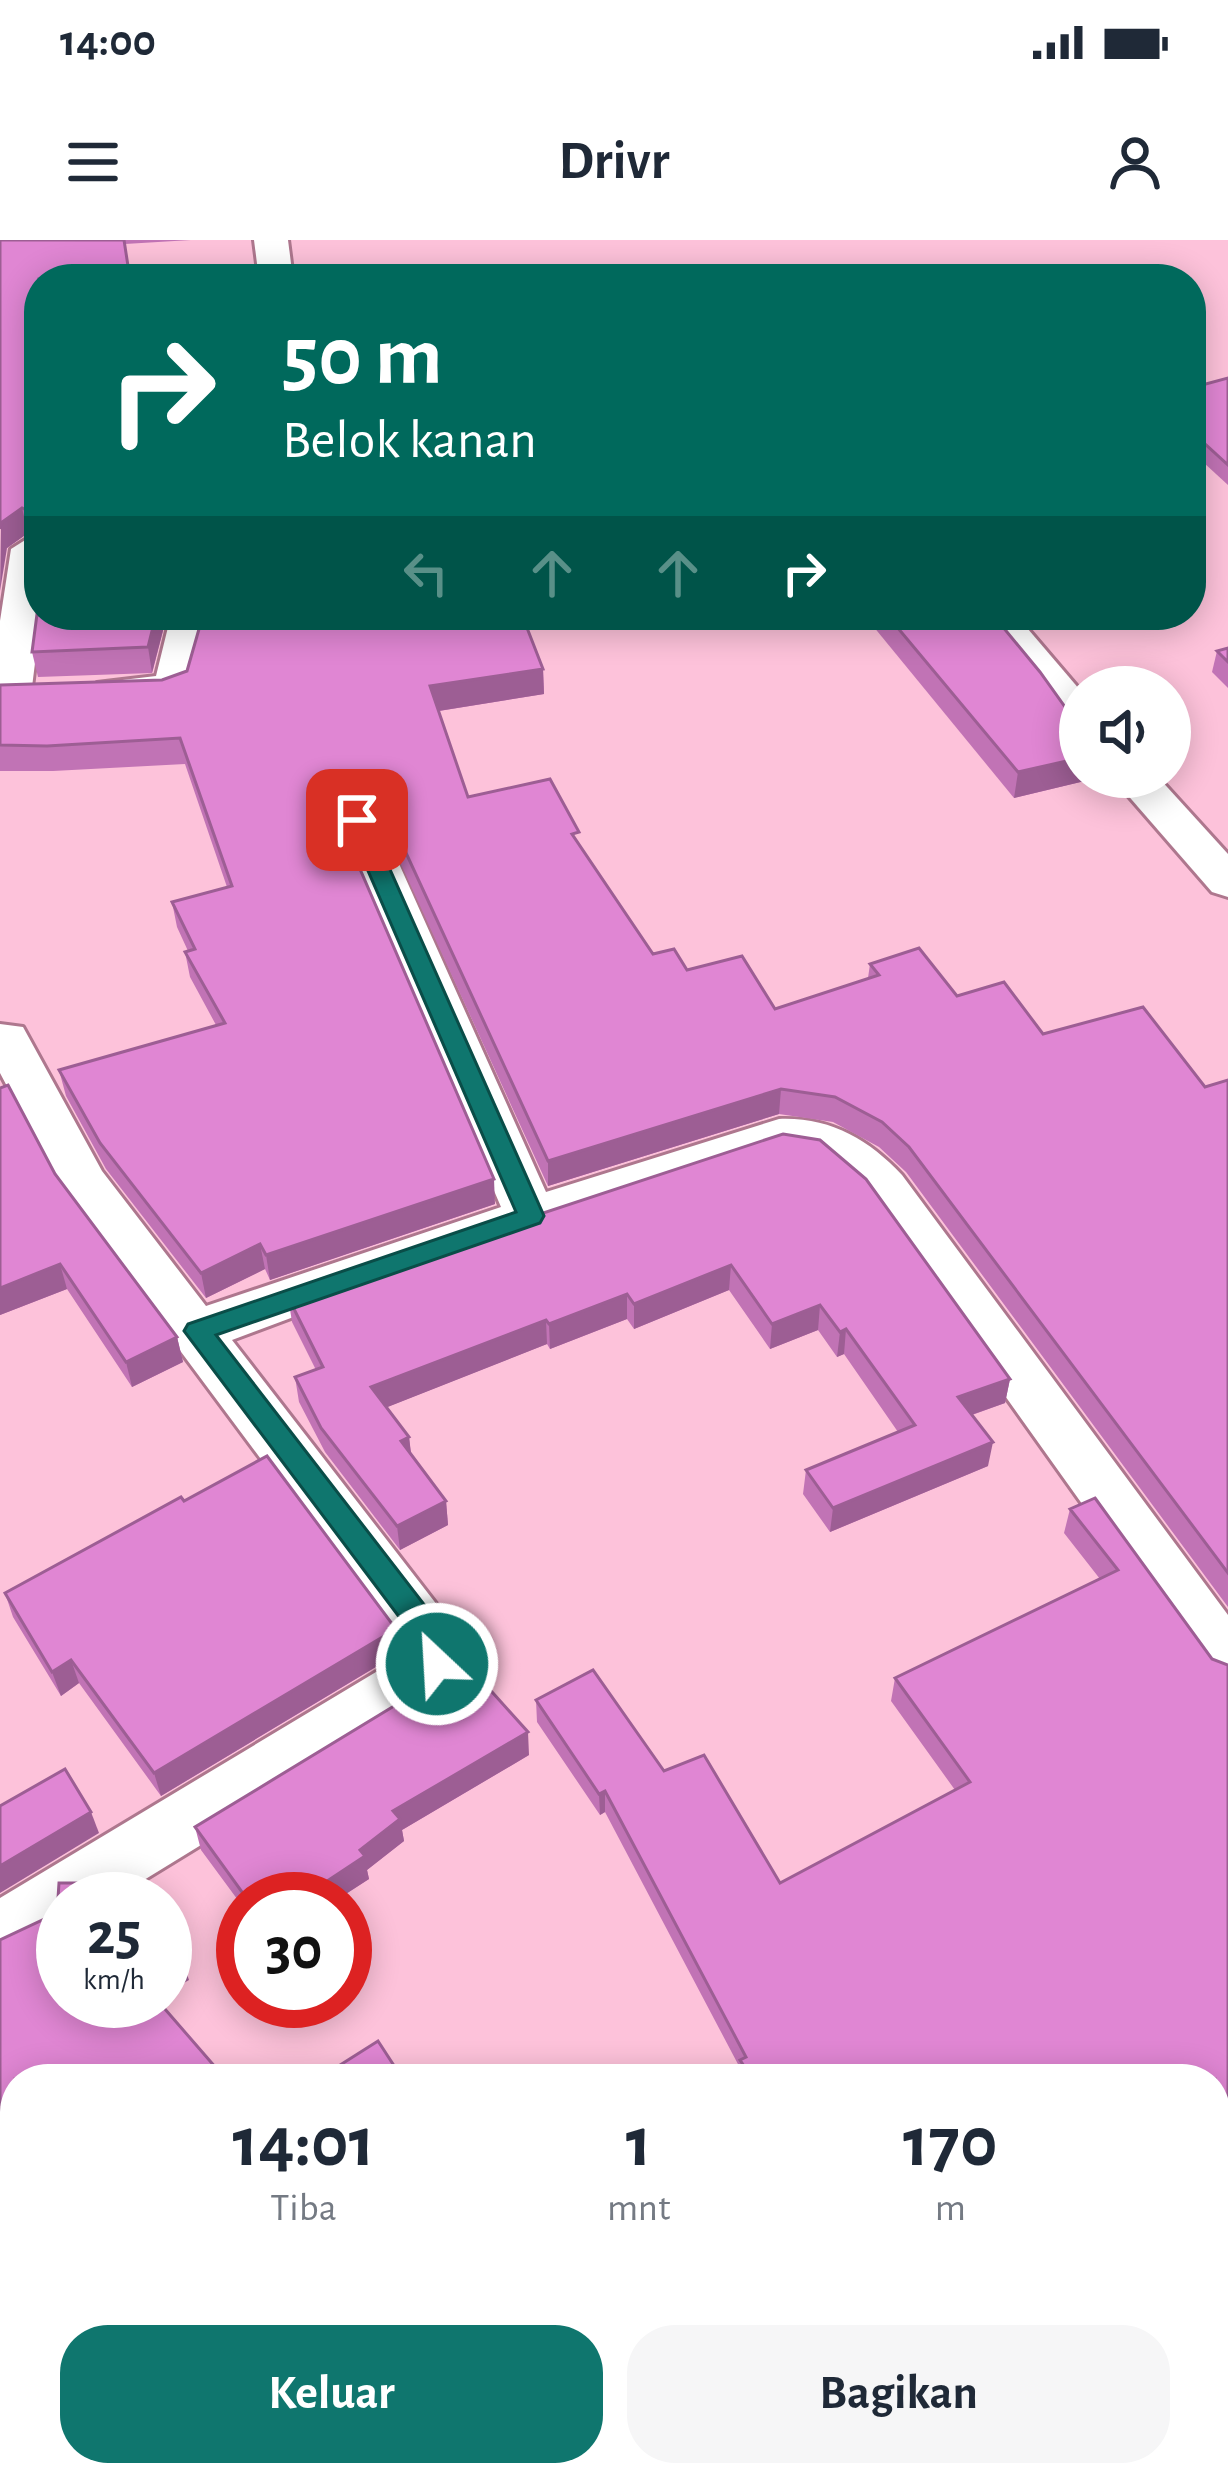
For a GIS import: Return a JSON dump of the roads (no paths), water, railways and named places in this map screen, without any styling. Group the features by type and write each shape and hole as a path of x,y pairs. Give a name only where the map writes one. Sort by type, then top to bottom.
{"street":[{"path":"23,549 5,695 171,687 187,630"},
{"path":"1008,630 1059,691"},
{"path":"1153,798 1228,882"},
{"path":"357,820 531,1216"},
{"path":"0,1933 429,1674 437,1664 437,1650 422,1625 83,1183 6,1039"},
{"path":"197,1331 778,1136 816,1138 848,1152 884,1188 1228,1661"}]}
